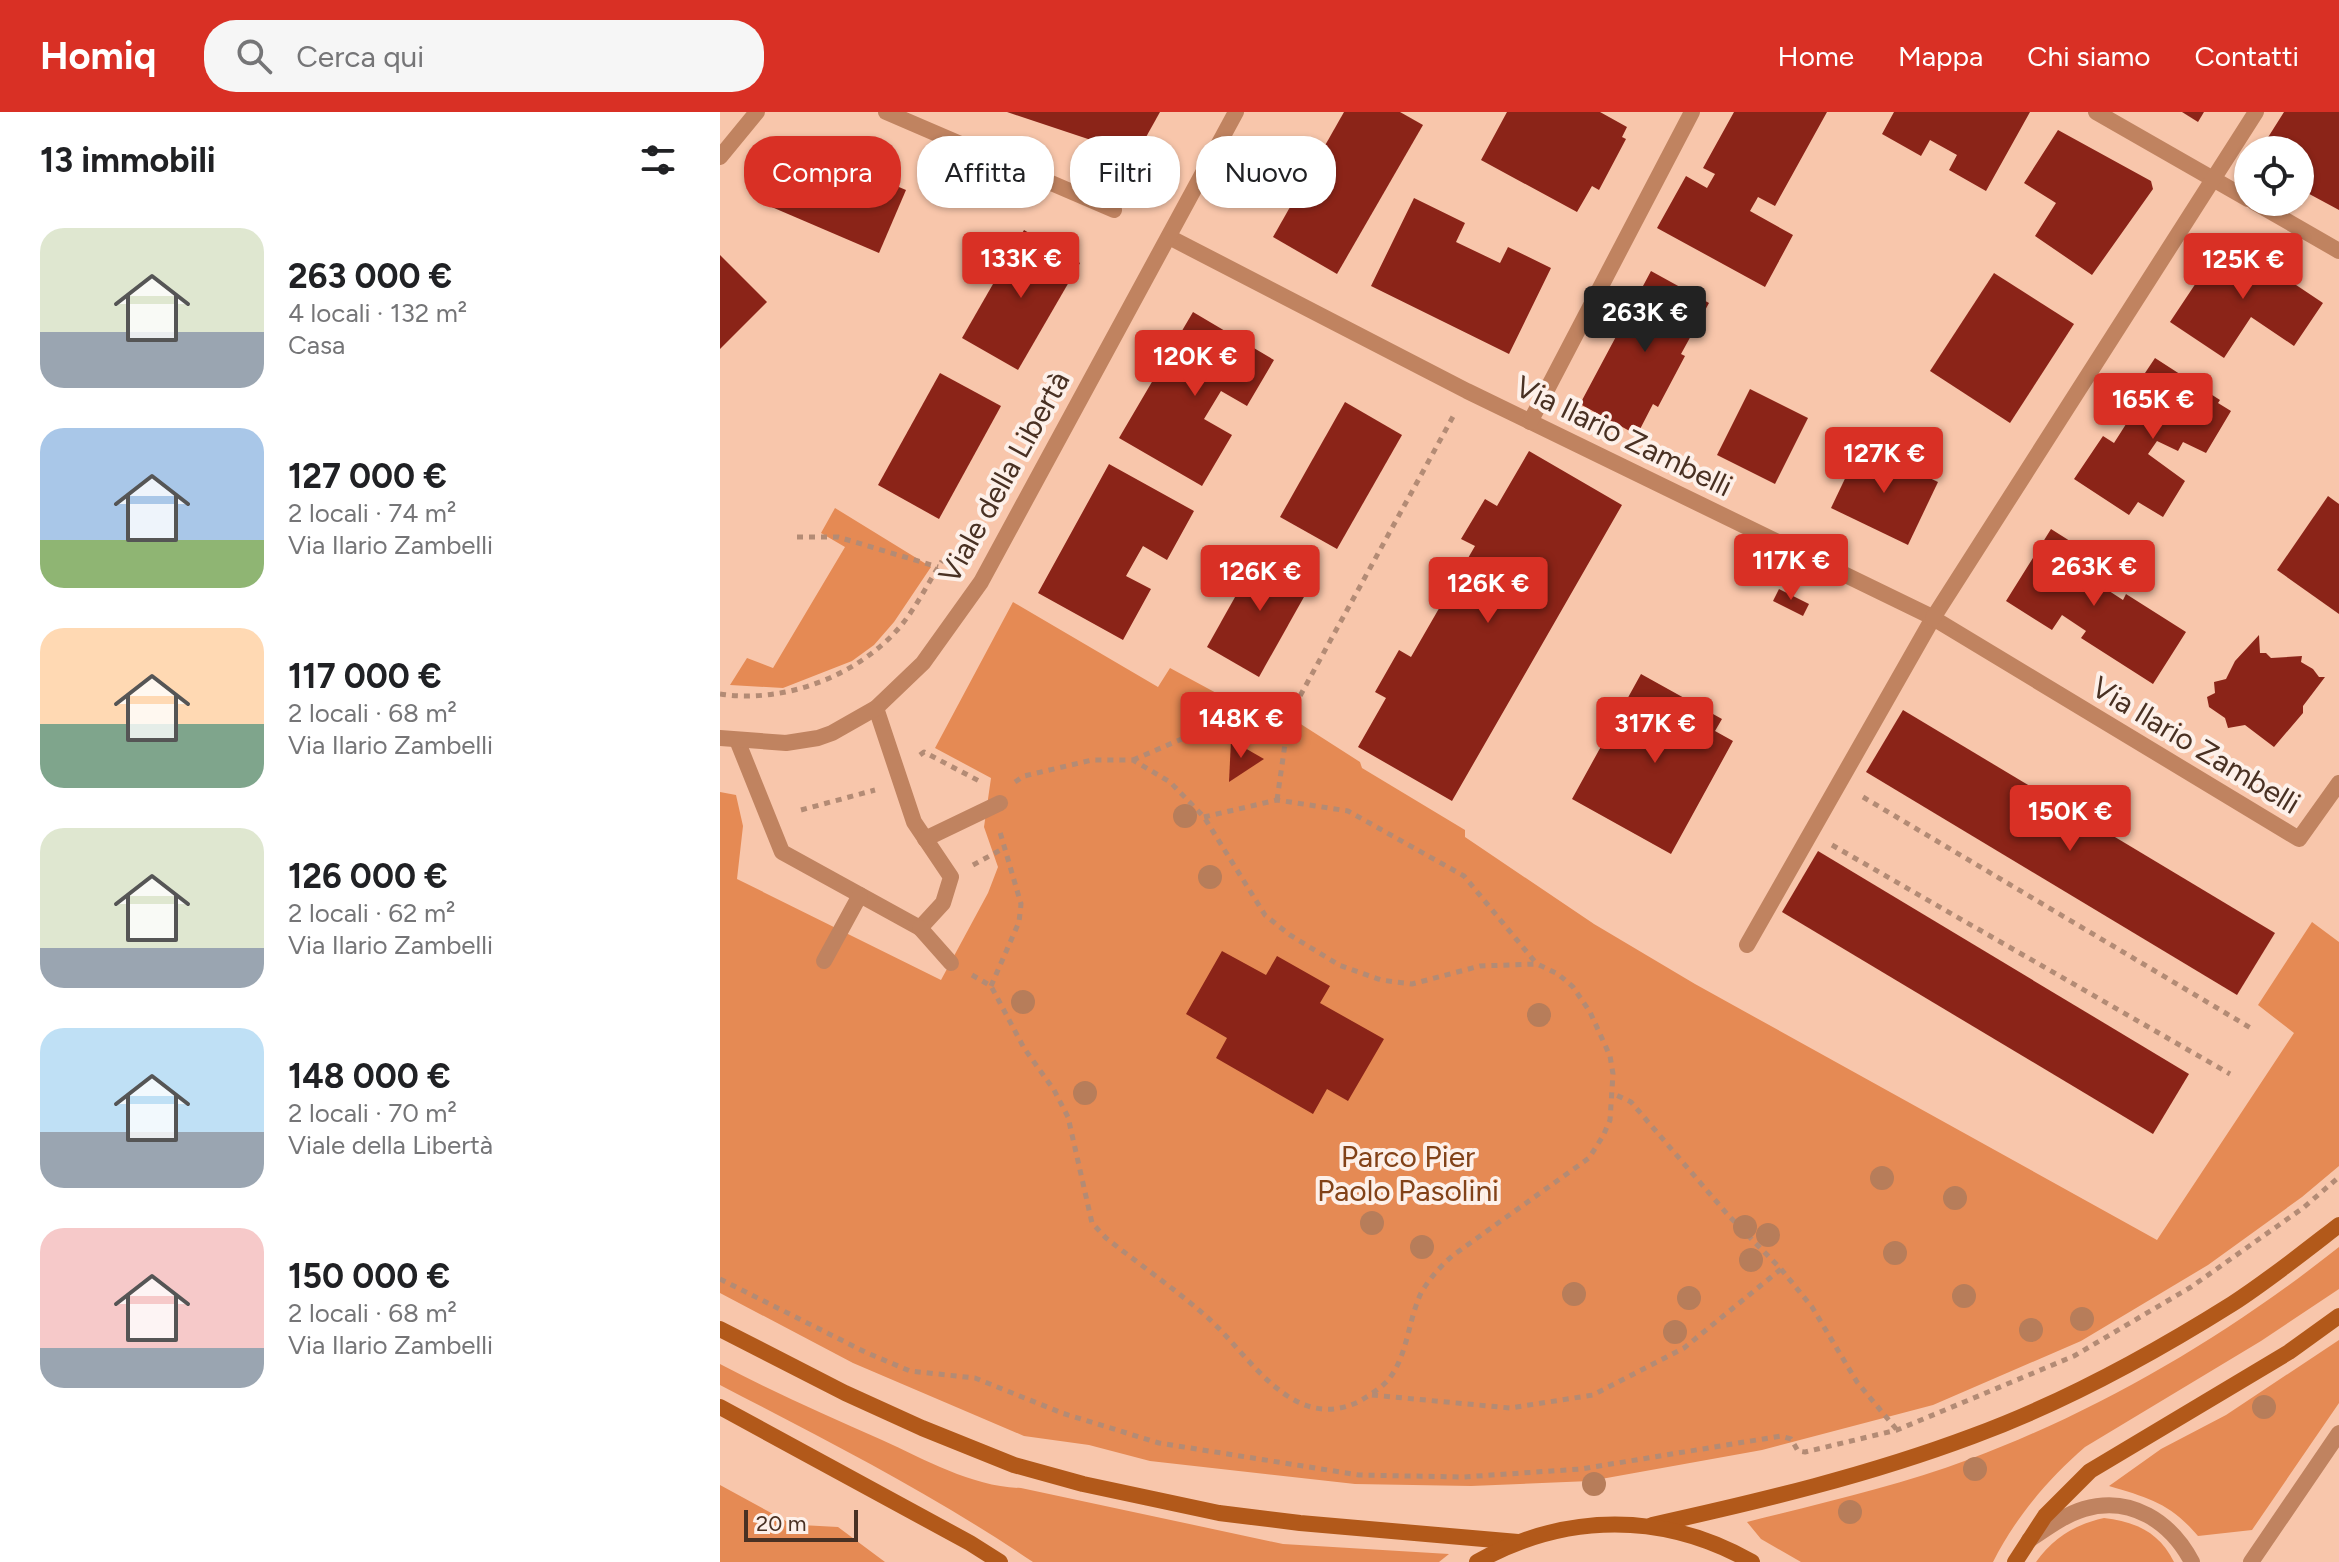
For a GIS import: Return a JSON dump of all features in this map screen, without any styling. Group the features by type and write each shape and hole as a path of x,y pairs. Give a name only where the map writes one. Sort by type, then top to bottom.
{"main road":[{"path":"1477,1562 1518,1542 1555,1530 1594,1525 1652,1525 1798,1491 1909,1458 2006,1423 2124,1365 2233,1303 2339,1225"},
{"path":"2015,1562 2059,1500 2090,1471 2289,1352 2339,1316"},
{"path":"720,1329 845,1393 922,1428 1014,1465 1083,1484 1219,1513 1518,1542"},
{"path":"720,1407 1000,1562"},
{"path":"1652,1525 1699,1537 1752,1562"}],"street":[{"path":"720,157 757,112"},
{"path":"886,112 1114,210"},
{"name":"Viale della Libertà","path":"729,739 786,743 818,738 876,708 923,663 975,591 1236,112"},
{"path":"1530,422 1692,112"},
{"path":"2096,112 2234,191"},
{"path":"1747,945 1933,618 2256,112"},
{"path":"2278,216 2339,251"},
{"name":"Via Ilario Zambelli","path":"1169,237 1467,391 1933,618 2299,839 2339,783"},
{"path":"876,708 914,822 951,877 943,903 920,928"},
{"path":"729,739 782,852 920,928 951,963"},
{"path":"925,839 1000,797"},
{"path":"824,961 860,895"},
{"path":"2251,1562 2339,1433"},
{"path":"2028,1541 2065,1517 2085,1509 2112,1506 2143,1512 2160,1521 2182,1543 2192,1562"}],"path":[{"path":"1277,800 1289,716 1467,391"},
{"path":"720,694 767,694 802,687 834,677 868,657 899,628 940,564 838,537 797,537"},
{"path":"1204,817 1277,800 1348,811 1464,876 1537,964 1558,974 1573,987 1590,1012 1610,1056 1613,1094 1610,1120 1589,1158 1437,1270 1421,1294 1401,1357 1389,1379 1371,1395 1338,1410 1309,1407 1293,1401 1269,1382 1208,1318 1106,1238 1092,1223 1068,1117 988,984 1019,922 1021,904 1000,838 1000,797 1024,776 1092,760 1133,760 1228,719 1252,718 1284,738"},
{"path":"932,756 1000,797"},
{"path":"1133,760 1170,782 1204,817 1265,915 1290,935 1339,965 1381,980 1412,984 1480,966 1537,964"},
{"path":"801,810 883,788"},
{"path":"1865,798 2254,1030"},
{"path":"1834,846 2230,1074"},
{"path":"1613,1094 1631,1102 1728,1215 1781,1269 1812,1307 1857,1382 1897,1430"},
{"path":"720,1279 865,1352 910,1371 975,1378 1062,1413 1159,1443 1359,1475 1463,1477 1581,1469 1781,1436 1791,1439 1798,1451 1805,1452 1897,1430 2074,1356 2191,1287 2303,1208 2339,1177"},
{"path":"1371,1395 1510,1408 1593,1395 1684,1348 1781,1269"}],"green space":[{"path":"835,508 931,567 894,622 874,645 852,661 783,688 730,685 747,658 773,668 845,547 821,533"},
{"name":"Parco Pier Paolo Pasolini","path":"1013,602 1158,687 1170,668 1244,708 1296,721 1360,762 1362,768 1465,830 1465,837 1594,924 1695,984 2157,1240 2294,1033 2258,1005 2312,922 2339,942 2339,1166 2302,1197 2208,1265 2081,1341 1933,1405 1762,1450 1590,1481 1471,1486 1355,1484 1150,1461 1089,1445 1024,1436 853,1363 720,1293 720,792 736,795 743,826 737,879 941,980 988,893 998,867 984,827 991,778 935,748"},
{"path":"2339,1247 2339,1289 2261,1341 2085,1447 2033,1500 1993,1562 1801,1562 1761,1539 1747,1522 1860,1494 1943,1469 2068,1417 2209,1340"},
{"path":"2339,1340 2339,1403 2252,1530 2198,1536 2178,1516 2158,1503 2109,1486 2161,1449 2226,1415"},
{"path":"720,1364 933,1464 985,1483 1283,1544 1449,1554 1439,1562 1033,1562 918,1491 720,1385"},
{"path":"720,1485 797,1527 838,1527 885,1562 720,1562"},
{"path":"2104,1518 2145,1530 2161,1543 2174,1562 2036,1562 2066,1533"}],"building":[{"path":"1007,112 1160,112 1147,136 1079,136"},
{"path":"1344,112 1400,112 1423,125 1337,274 1273,237 1289,208 1336,208 1336,136 1330,136"},
{"path":"1507,112 1600,112 1627,127 1622,137 1626,139 1599,190 1592,186 1577,212 1481,160"},
{"path":"1734,112 1827,112 1775,206 1758,197 1750,211 1793,235 1765,287 1657,228 1686,176 1707,188 1715,174 1703,168"},
{"path":"1894,112 2030,112 1986,191 1949,170 1957,155 1930,140 1921,156 1882,134"},
{"path":"2182,112 2204,112 2198,122"},
{"path":"2284,112 2339,112 2339,210 2314,197 2314,136 2269,136"},
{"path":"2058,130 2151,181 2153,189 2092,275 2035,236 2056,203 2024,183"},
{"path":"1414,198 1465,223 1456,242 1500,263 1508,247 1551,268 1509,354 1371,286"},
{"path":"774,208 898,208 879,253"},
{"path":"1024,230 1080,263 1018,370 962,338"},
{"path":"2226,238 2323,303 2294,346 2251,317 2224,358 2170,322"},
{"path":"720,255 767,302 720,349"},
{"path":"1651,271 1709,303 1681,354 1685,356 1658,407 1653,404 1637,435 1580,404"},
{"path":"1994,273 2074,324 2010,423 1930,371"},
{"path":"1193,312 1274,360 1247,406 1221,391 1204,419 1232,435 1202,486 1119,438"},
{"path":"2155,358 2220,400 2218,403 2231,411 2206,453 2183,442 2178,451 2157,441 2148,454 2185,481 2163,517 2138,502 2129,515 2074,479 2103,436 2114,443 2128,421 2117,415"},
{"path":"940,373 1001,406 939,519 878,485"},
{"path":"1750,389 1808,418 1775,484 1717,455"},
{"path":"1345,402 1402,435 1337,549 1280,517"},
{"path":"1861,445 1938,482 1908,545 1831,508"},
{"path":"1529,451 1622,505 1452,801 1358,747 1386,698 1375,692 1399,650 1411,657 1475,546 1461,539 1485,499 1497,506"},
{"path":"1109,464 1194,511 1167,560 1143,546 1126,576 1151,589 1123,640 1038,593"},
{"path":"2328,496 2339,504 2339,614 2277,570"},
{"path":"2051,529 2100,560 2089,578 2123,600 2126,594 2186,632 2153,684 2081,638 2086,631 2062,615 2052,630 2006,601"},
{"path":"1262,549 1314,579 1259,677 1207,647"},
{"path":"1779,589 1809,604 1803,616 1773,601"},
{"path":"2259,635 2260,653 2266,653 2271,658 2302,656 2301,662 2319,677 2325,677 2303,706 2303,713 2274,747 2245,725 2228,728 2225,718 2209,707 2207,697 2215,693 2214,682 2226,679 2235,661"},
{"path":"1641,674 1722,719 1715,731 1733,741 1671,854 1572,799"},
{"path":"1903,710 2275,933 2237,995 1866,772"},
{"path":"1231,740 1264,759 1229,782"},
{"path":"1818,851 2189,1074 2153,1134 1782,912"},
{"path":"1222,951 1266,975 1277,956 1330,986 1320,1003 1384,1039 1348,1101 1327,1089 1313,1114 1216,1058 1227,1038 1186,1014"}]}
